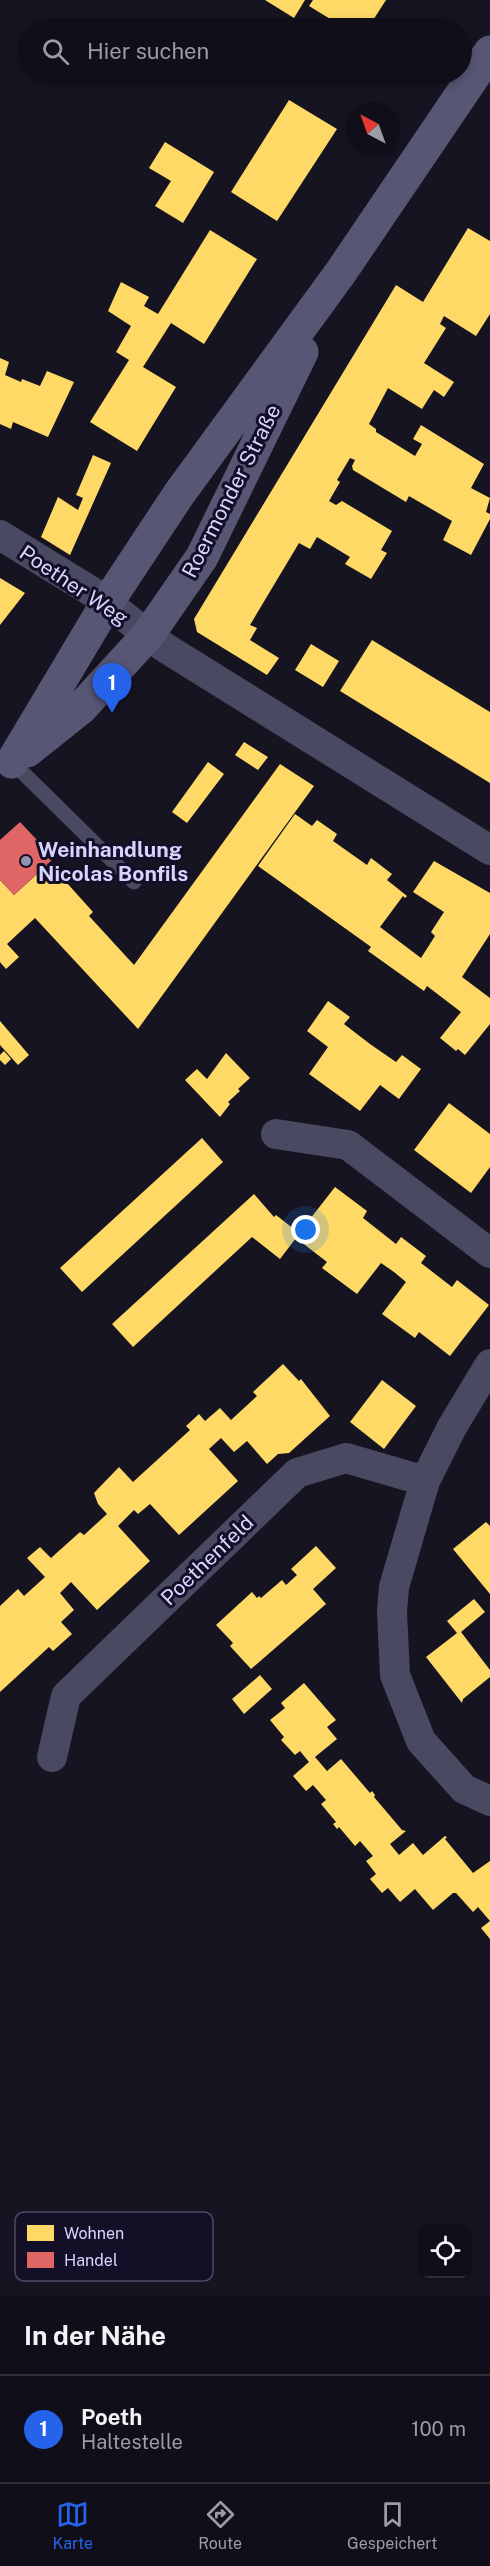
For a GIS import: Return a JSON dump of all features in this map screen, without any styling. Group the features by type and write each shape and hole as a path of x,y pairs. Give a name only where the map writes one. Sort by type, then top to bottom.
{"main road":[{"name":"Roermonder Straße","path":"472,79 490,52"},
{"name":"Roermonder Straße","path":"6,768 106,603 179,494 341,272 468,84"},
{"name":"Roermonder Straße","path":"6,768 81,708 148,635 202,557 341,272"}],"street":[{"name":"Poether Weg","path":"0,535 106,603 148,635 490,850"},
{"path":"276,1134 348,1145 490,1253"},
{"path":"490,1364 452,1427 424,1481 394,1587 392,1612 395,1675 421,1741 464,1789 490,1801"},
{"name":"Poethenfeld","path":"52,1757 66,1696 297,1473 346,1458 424,1481"}],"lane":[{"path":"6,768 134,882"}],"building: Wohnen":[{"path":"265,0 305,0 294,18"},
{"path":"313,0 386,0 374,18 329,18 309,6"},
{"path":"289,100 337,129 277,221 231,192"},
{"path":"165,142 214,172 183,223 155,206 171,181 149,168"},
{"path":"468,228 490,241 490,314 476,336 444,316 440,324 446,328 424,363 454,382 444,397 434,390 422,409 388,388 369,424 376,429 376,432 415,456 422,444 413,439 421,425 484,464 471,488 490,498 486,512 490,514 490,519 471,555 443,540 452,521 409,496 406,502 353,470 355,460 350,458 337,480 340,482 329,501 336,505 342,501 392,531 381,550 387,553 371,579 345,564 350,557 317,537 310,549 299,543 250,625 257,628 250,640 279,658 267,675 197,632 194,619 396,285 423,302"},
{"path":"210,230 257,259 204,344 171,323 143,367 176,387 137,451 90,422 129,360 116,352 131,326 108,311 121,282 149,297 144,306 158,314"},
{"path":"0,358 9,362 5,375 21,382 22,379 40,386 47,371 74,382 48,437 13,422 11,429 0,424"},
{"path":"93,455 111,463 70,555 41,537 58,497 78,510 83,498 76,495"},
{"path":"0,578 25,593 0,625"},
{"path":"372,640 490,712 490,783 340,691"},
{"path":"311,644 339,661 323,687 295,670"},
{"path":"244,742 268,757 258,770 235,755"},
{"path":"208,762 224,774 187,823 172,812"},
{"path":"280,764 314,786 138,1029 35,918 7,944 19,957 6,969 0,962 0,880 14,895 49,863 93,912 89,916 134,965"},
{"path":"295,814 312,826 317,820 337,834 333,841 367,865 371,858 392,874 387,880 407,896 405,898 403,896 380,927 421,958 435,936 431,932 444,912 413,892 434,861 490,893 490,934 462,977 490,998 490,1024 465,1055 440,1038 461,1012 427,986 424,991 368,951 371,947 258,866"},
{"path":"328,1001 350,1017 344,1024 370,1044 396,1062 402,1055 421,1069 399,1099 380,1085 360,1111 309,1074 328,1047 307,1031"},
{"path":"0,1021 29,1055 18,1065 0,1045"},
{"path":"4,1051 11,1059 5,1065 0,1060 0,1055"},
{"path":"226,1053 250,1078 228,1102 230,1104 220,1117 185,1080 197,1069 207,1079"},
{"path":"449,1103 490,1134 490,1167 471,1193 414,1150"},
{"path":"202,1138 223,1162 82,1292 60,1268"},
{"path":"335,1187 367,1211 363,1218 396,1244 401,1237 426,1256 421,1263 452,1287 457,1280 489,1305 450,1356 419,1332 415,1338 382,1314 406,1282 394,1272 381,1263 357,1294 322,1268 327,1262 296,1238 280,1259 252,1237 133,1347 112,1324 254,1194 274,1217 276,1215 299,1233"},
{"path":"283,1364 299,1381 301,1379 330,1416 289,1453 278,1454 267,1464 247,1441 234,1452 221,1438 209,1449 238,1481 179,1535 150,1504 138,1514 134,1510 118,1526 150,1561 97,1610 71,1582 60,1593 74,1610 61,1622 72,1634 53,1651 49,1647 0,1692 0,1606 18,1589 24,1596 45,1577 27,1558 40,1547 51,1558 80,1532 84,1535 107,1514 98,1504 94,1493 119,1467 133,1482 190,1430 186,1426 199,1414 205,1421 220,1408 231,1420 257,1396 253,1392"},
{"path":"382,1380 416,1406 384,1449 350,1422"},
{"path":"486,1522 490,1526 490,1594 453,1549"},
{"path":"316,1546 336,1568 313,1589 326,1604 251,1669 230,1646 233,1643 216,1625 252,1592 257,1598 259,1596 261,1598 282,1580 286,1585 297,1575 291,1569"},
{"path":"474,1599 485,1612 461,1632 490,1670 490,1677 463,1699 462,1703 426,1657 457,1633 447,1621"},
{"path":"260,1675 272,1689 244,1714 232,1699"},
{"path":"304,1683 336,1720 327,1727 337,1739 315,1757 327,1771 341,1759 370,1793 372,1791 374,1797 402,1830 406,1831 390,1844 399,1855 413,1843 423,1855 445,1836 447,1837 445,1839 473,1873 490,1861 490,1921 478,1907 473,1912 456,1893 433,1910 415,1889 400,1902 388,1888 382,1893 370,1879 376,1874 366,1861 373,1856 360,1841 355,1846 339,1827 337,1829 333,1824 336,1822 321,1804 326,1800 313,1785 306,1791 293,1776 309,1762 300,1751 295,1755 281,1740 284,1737 270,1720 285,1708 281,1703"},
{"path":"490,1921 490,1939 481,1928"}],"building: Handel":[{"name":"Weinhandlung Nicolas Bonfils","path":"20,822 54,858 14,895 0,880 0,840"}],"place":[{"name":"Poeth","path":"112,713"},
{"name":"Weinhandlung Nicolas Bonfils","path":"26,861"}]}
